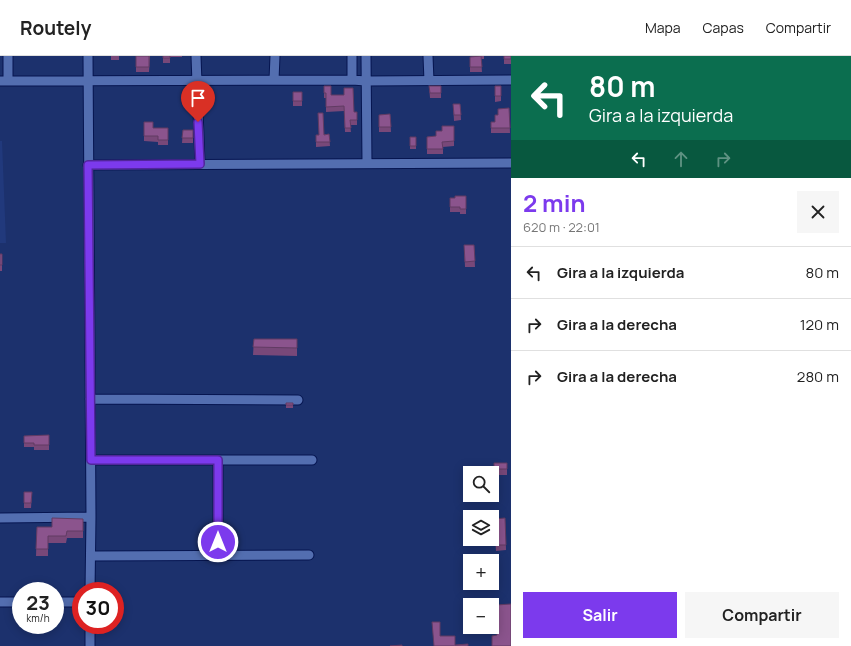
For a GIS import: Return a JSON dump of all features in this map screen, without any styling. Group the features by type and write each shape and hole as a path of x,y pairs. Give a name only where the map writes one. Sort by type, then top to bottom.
{"street":[{"path":"8,56 4,81 511,80"},
{"path":"88,56 91,460 90,582"},
{"path":"196,56 200,164"},
{"path":"274,80 275,56"},
{"path":"352,56 352,80"},
{"path":"366,56 367,163"},
{"path":"428,56 429,81"},
{"path":"88,165 511,162"},
{"path":"90,399 298,400"},
{"path":"91,460 312,460"},
{"path":"218,460 218,556"},
{"path":"0,518 91,517"},
{"path":"91,556 309,556"},
{"path":"0,602 12,602"},
{"path":"90,634 90,646"}],"shaded area":[{"path":"0,141 2,141 6,243 0,243"}],"building":[{"path":"136,56 149,56 149,67 136,67"},
{"path":"163,56 170,56 170,58 163,58"},
{"path":"481,56 482,67 470,67 470,57"},
{"path":"504,56 511,56 511,59 504,59"},
{"path":"324,86 331,86 331,95 344,95 344,88 353,88 354,112 357,112 357,120 350,120 351,128 345,128 344,106 326,107 326,93 324,93"},
{"path":"429,86 441,86 441,93 430,93"},
{"path":"495,86 501,86 501,96 495,96"},
{"path":"293,92 302,92 302,101 293,101"},
{"path":"453,104 460,104 461,115 454,115"},
{"path":"509,108 510,128 491,128 491,122 495,122 495,115 498,115 498,109"},
{"path":"318,113 323,113 324,135 329,134 330,142 316,142 316,135 319,135"},
{"path":"390,114 391,127 379,127 379,115"},
{"path":"144,122 153,122 153,128 168,128 168,140 158,140 158,136 144,136"},
{"path":"442,126 454,126 454,141 442,142 443,149 427,149 427,137 436,136 436,131 442,131"},
{"path":"183,130 193,130 193,138 182,138"},
{"path":"410,137 416,137 416,146 410,146"},
{"path":"455,196 466,196 466,209 460,209 460,207 450,207 450,198 455,198"},
{"path":"464,245 474,245 475,261 465,262"},
{"path":"0,254 2,254 2,265 0,265"},
{"path":"254,339 297,339 297,348 253,347"},
{"path":"286,403 293,403 293,405 286,405"},
{"path":"49,435 49,445 24,443 24,436"},
{"path":"494,463 507,463 507,469 499,469 499,466 494,466"},
{"path":"24,492 32,492 31,503 24,503"},
{"path":"52,518 83,519 83,531 67,531 66,536 48,536 48,549 36,549 37,527 52,527"},
{"path":"505,518 506,545 499,545 499,519"},
{"path":"511,604 511,646 492,646 492,636 499,634 499,605"},
{"path":"432,622 440,622 440,636 455,636 455,645 468,644 468,646 434,646"}],"route":[{"path":"198,122 200,164 88,165 91,460 218,460 218,542"}]}
